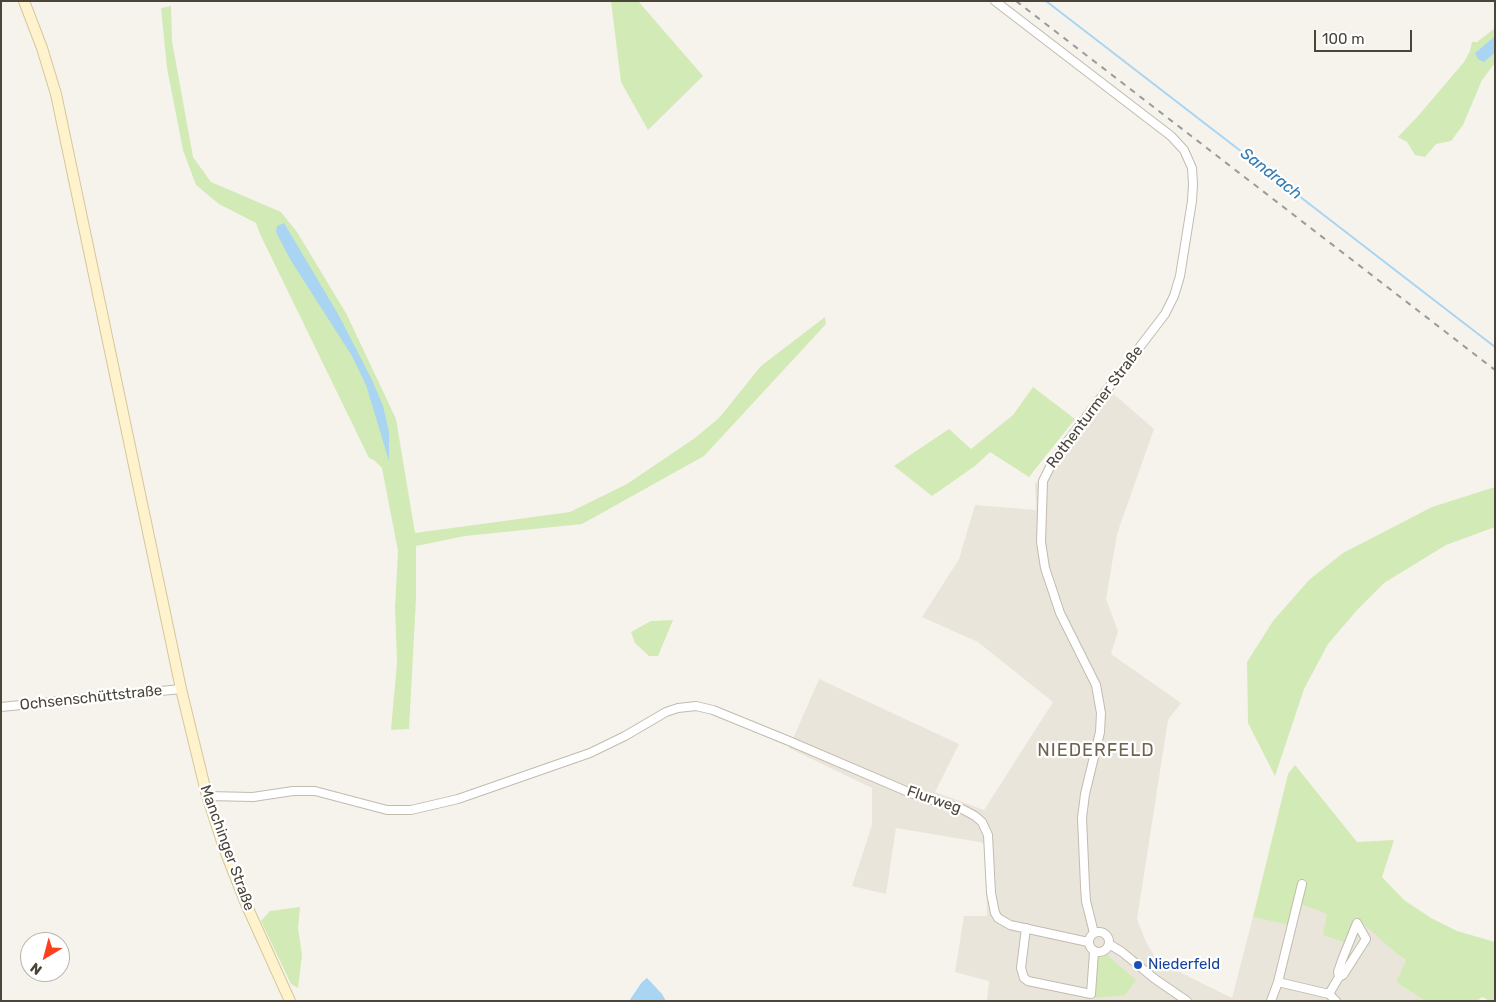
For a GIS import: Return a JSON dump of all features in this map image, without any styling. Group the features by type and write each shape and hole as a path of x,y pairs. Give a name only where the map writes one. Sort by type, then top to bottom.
{"main road":[{"name":"Manchinger Straße","path":"24,1 42,48 56,94 181,689 207,796 224,848 246,904 288,996"}],"street":[{"name":"Rothenturmer Straße","path":"995,1 1171,136 1184,150 1192,168 1192,201 1180,276 1174,296 1165,314 1067,442 1051,465 1043,481 1041,542 1045,568 1057,606 1096,684 1100,706 1100,732 1085,794 1082,818 1086,901 1094,932"},
{"name":"Ochsenschüttstraße","path":"1,707 181,689"},
{"name":"Flurweg","path":"207,796 253,797 293,791 315,792 387,810 411,810 458,799 590,753 625,736 666,712 678,708 696,706 713,710 913,794 962,809 975,816 982,822 988,835 994,912 998,918 1004,922 1026,928 1088,942"},
{"path":"1271,1001 1278,982 1302,884"},
{"path":"1329,994 1366,939 1357,923 1342,960 1338,972 1339,977"},
{"path":"1026,928 1021,968 1024,978 1033,982 1090,997 1094,952"},
{"path":"1094,932 1102,932 1108,937 1109,944 1106,950 1094,952 1090,948 1088,942 1094,932"},
{"path":"1109,944 1187,1001"},
{"path":"1278,982 1329,994 1336,1001"}],"shaded area":[{"path":"1109,390 1154,429 1117,534 1106,599 1118,631 1111,654 1181,703 1168,720 1137,919 1146,942 1157,961 1232,998 1253,917 1288,925 1295,902 1328,914 1346,943 1358,918 1398,955 1406,960 1396,982 1425,1001 987,1001 989,981 955,972 964,916 987,916 985,843 896,828 886,894 852,886 872,825 872,788 789,748 819,679 959,744 935,792 984,810 1053,702 978,642 922,617 959,559 975,505 1036,510 1035,484"}],"green space":[{"path":"611,1 638,1 703,76 648,130 621,82"},
{"path":"171,6 172,41 193,157 211,182 281,212 297,232 347,315 396,419 415,533 570,512 627,484 695,438 719,418 761,366 825,317 826,324 704,456 582,524 465,536 416,546 416,599 409,729 391,730 397,662 395,608 398,551 382,468 369,458 256,223 219,204 196,185 183,150 167,68 161,8"},
{"path":"1495,28 1495,36 1475,53 1484,62 1495,53 1495,63 1482,80 1463,125 1451,141 1436,144 1425,157 1415,155 1407,142 1398,137 1464,62 1472,42 1477,42"},
{"path":"1033,387 1075,419 1029,477 990,452 975,466 932,496 894,466 949,429 971,449 1013,415"},
{"path":"1495,487 1495,527 1446,545 1384,583 1358,609 1328,644 1304,689 1275,776 1248,723 1247,662 1273,621 1309,580 1343,553 1432,507"},
{"path":"673,620 658,656 649,656 635,643 631,632 651,621"},
{"path":"1295,765 1357,842 1394,840 1382,877 1404,900 1431,918 1457,931 1495,942 1495,1001 1482,997 1477,1001 1425,1001 1396,982 1406,960 1358,919 1346,943 1323,935 1327,914 1295,902 1288,925 1253,917 1288,774"},
{"path":"300,907 298,928 302,955 298,988 291,984 261,921 270,911"},
{"path":"1107,955 1136,980 1125,995 1093,998 1098,958"}],"water":[{"path":"1495,36 1495,53 1484,62 1478,59 1475,53"},
{"path":"284,223 338,314 372,380 383,406 389,432 389,461 366,385 352,356 290,259 276,232 277,226"},
{"path":"647,978 662,994 666,1001 629,1001"}],"waterway":[{"name":"Sandrach","path":"1046,1 1495,347"}],"railway":[{"path":"1016,1 1495,370"}],"place":[{"name":"Niederfeld","path":"1138,965"}],"district":[{"name":"NIEDERFELD","path":"1096,751"}]}
